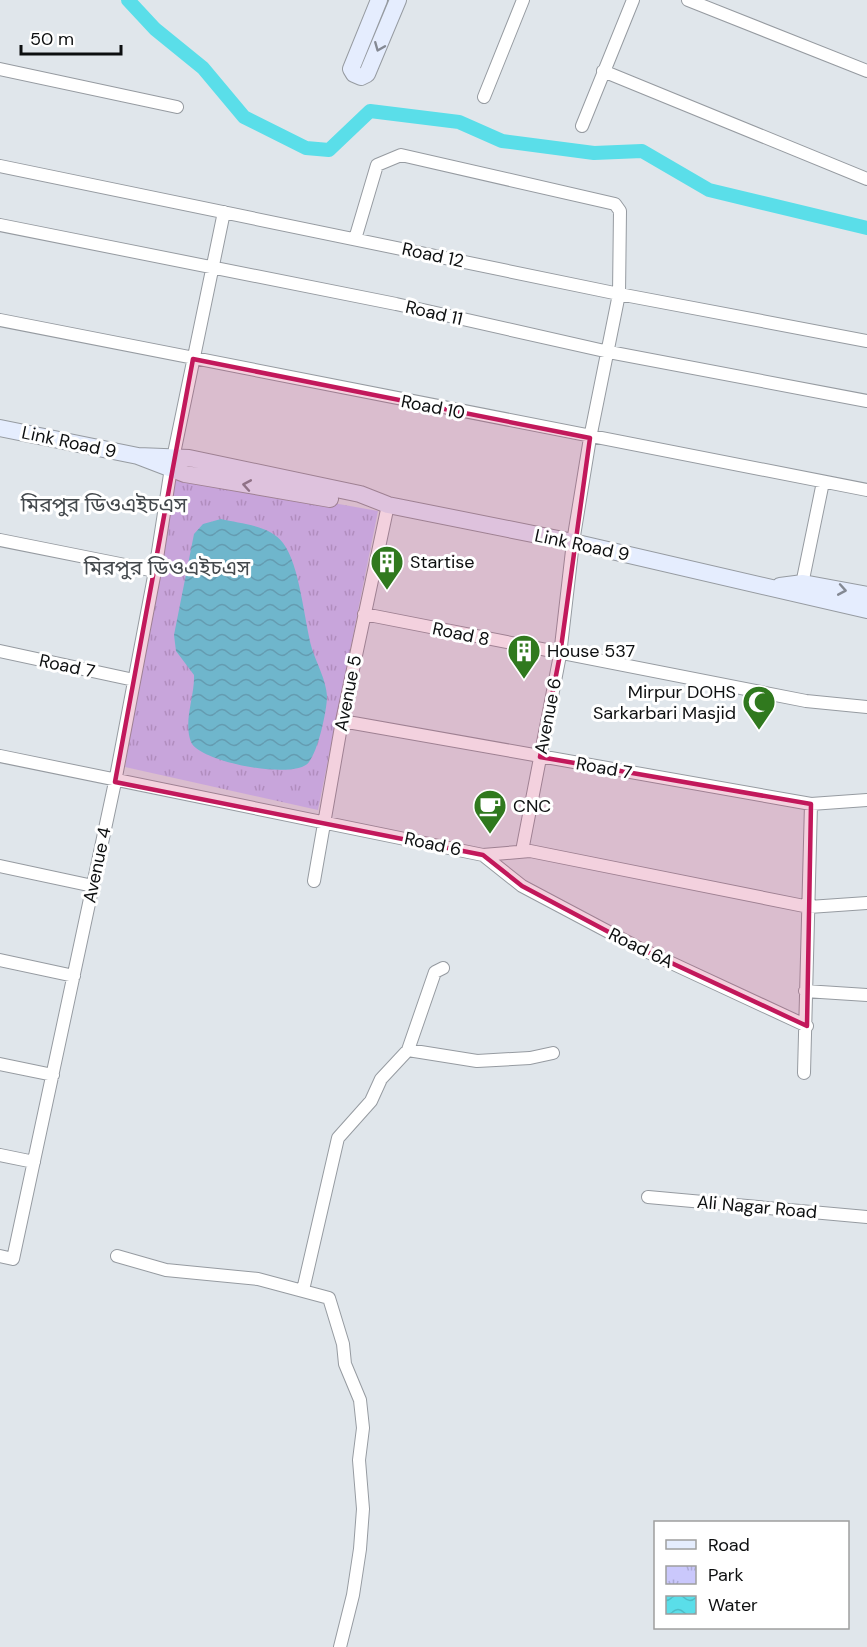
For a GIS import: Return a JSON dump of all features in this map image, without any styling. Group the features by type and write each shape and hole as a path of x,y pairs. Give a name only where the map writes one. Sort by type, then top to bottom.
{"main road":[{"path":"379,0 351,69 354,74 361,77 367,75 398,0"},
{"name":"Link Road 9","path":"0,428 172,463 185,474 366,505 388,505 573,542 776,587 867,595"},
{"name":"Link Road 9","path":"801,589 867,610"}],"street":[{"path":"484,97 523,0"},
{"path":"582,126 633,0"},
{"path":"688,0 867,71"},
{"path":"0,69 177,107"},
{"path":"603,71 867,179"},
{"name":"Avenue 6","path":"355,239 377,165 401,154 615,204 620,211 620,294 590,438 573,542 560,655 522,851"},
{"name":"Road 12","path":"0,166 620,294 867,341"},
{"name":"Avenue 4","path":"0,1256 13,1259 53,1075 115,782 172,463 224,212"},
{"name":"Road 11","path":"0,225 396,304 609,352 867,401"},
{"name":"Road 10","path":"0,320 590,438 867,490"},
{"path":"801,589 823,482"},
{"name":"Avenue 5","path":"314,881 342,722 388,505"},
{"path":"0,540 154,571"},
{"name":"Road 8","path":"364,614 560,655 806,701 867,707"},
{"name":"Road 7","path":"0,651 134,680"},
{"name":"Road 7","path":"342,722 812,804 867,800"},
{"name":"Road 6","path":"0,756 115,782 324,821 483,855 503,855 522,851 809,907 867,903"},
{"path":"804,1073 812,804"},
{"name":"Road 6A","path":"483,855 522,886 637,947 807,1026"},
{"path":"0,866 93,886"},
{"path":"0,960 74,976"},
{"path":"303,1290 338,1138 371,1101 381,1079 408,1050 435,972 443,968"},
{"path":"805,991 867,995"},
{"path":"408,1050 477,1060 530,1058 553,1053"},
{"path":"0,1064 53,1075"},
{"path":"0,1155 34,1162"},
{"name":"Ali Nagar Road","path":"648,1197 867,1217"},
{"path":"117,1256 166,1270 258,1279 329,1298 343,1344 345,1364 360,1400 363,1428 359,1460 363,1509 353,1595 340,1647"}],"highlighted area":[{"path":"193,359 590,438 560,655 540,757 811,804 807,1026 637,947 522,886 483,855 115,782"}],"green space":[{"path":"175,475 378,511 318,810 125,767"}],"water":[{"path":"221,519 271,532 283,543 294,565 312,649 327,696 324,721 316,749 309,762 301,767 286,770 248,767 211,756 191,742 188,726 194,675 176,651 174,635 194,534 203,524"}],"waterway":[{"path":"128,0 155,29 203,68 244,117 306,148 329,150 370,111 459,122 502,141 594,153 642,151 709,190 867,228"}],"place":[{"name":"Startise","path":"387,591"},
{"name":"House 537","path":"524,680"},
{"name":"Mirpur DOHS Sarkarbari Masjid","path":"759,731"},
{"name":"CNC","path":"490,835"}],"district":[{"name":"মিরপুর ডিওএইচএস","path":"104,505"},
{"name":"মিরপুর ডিওএইচএস","path":"167,568"}]}
